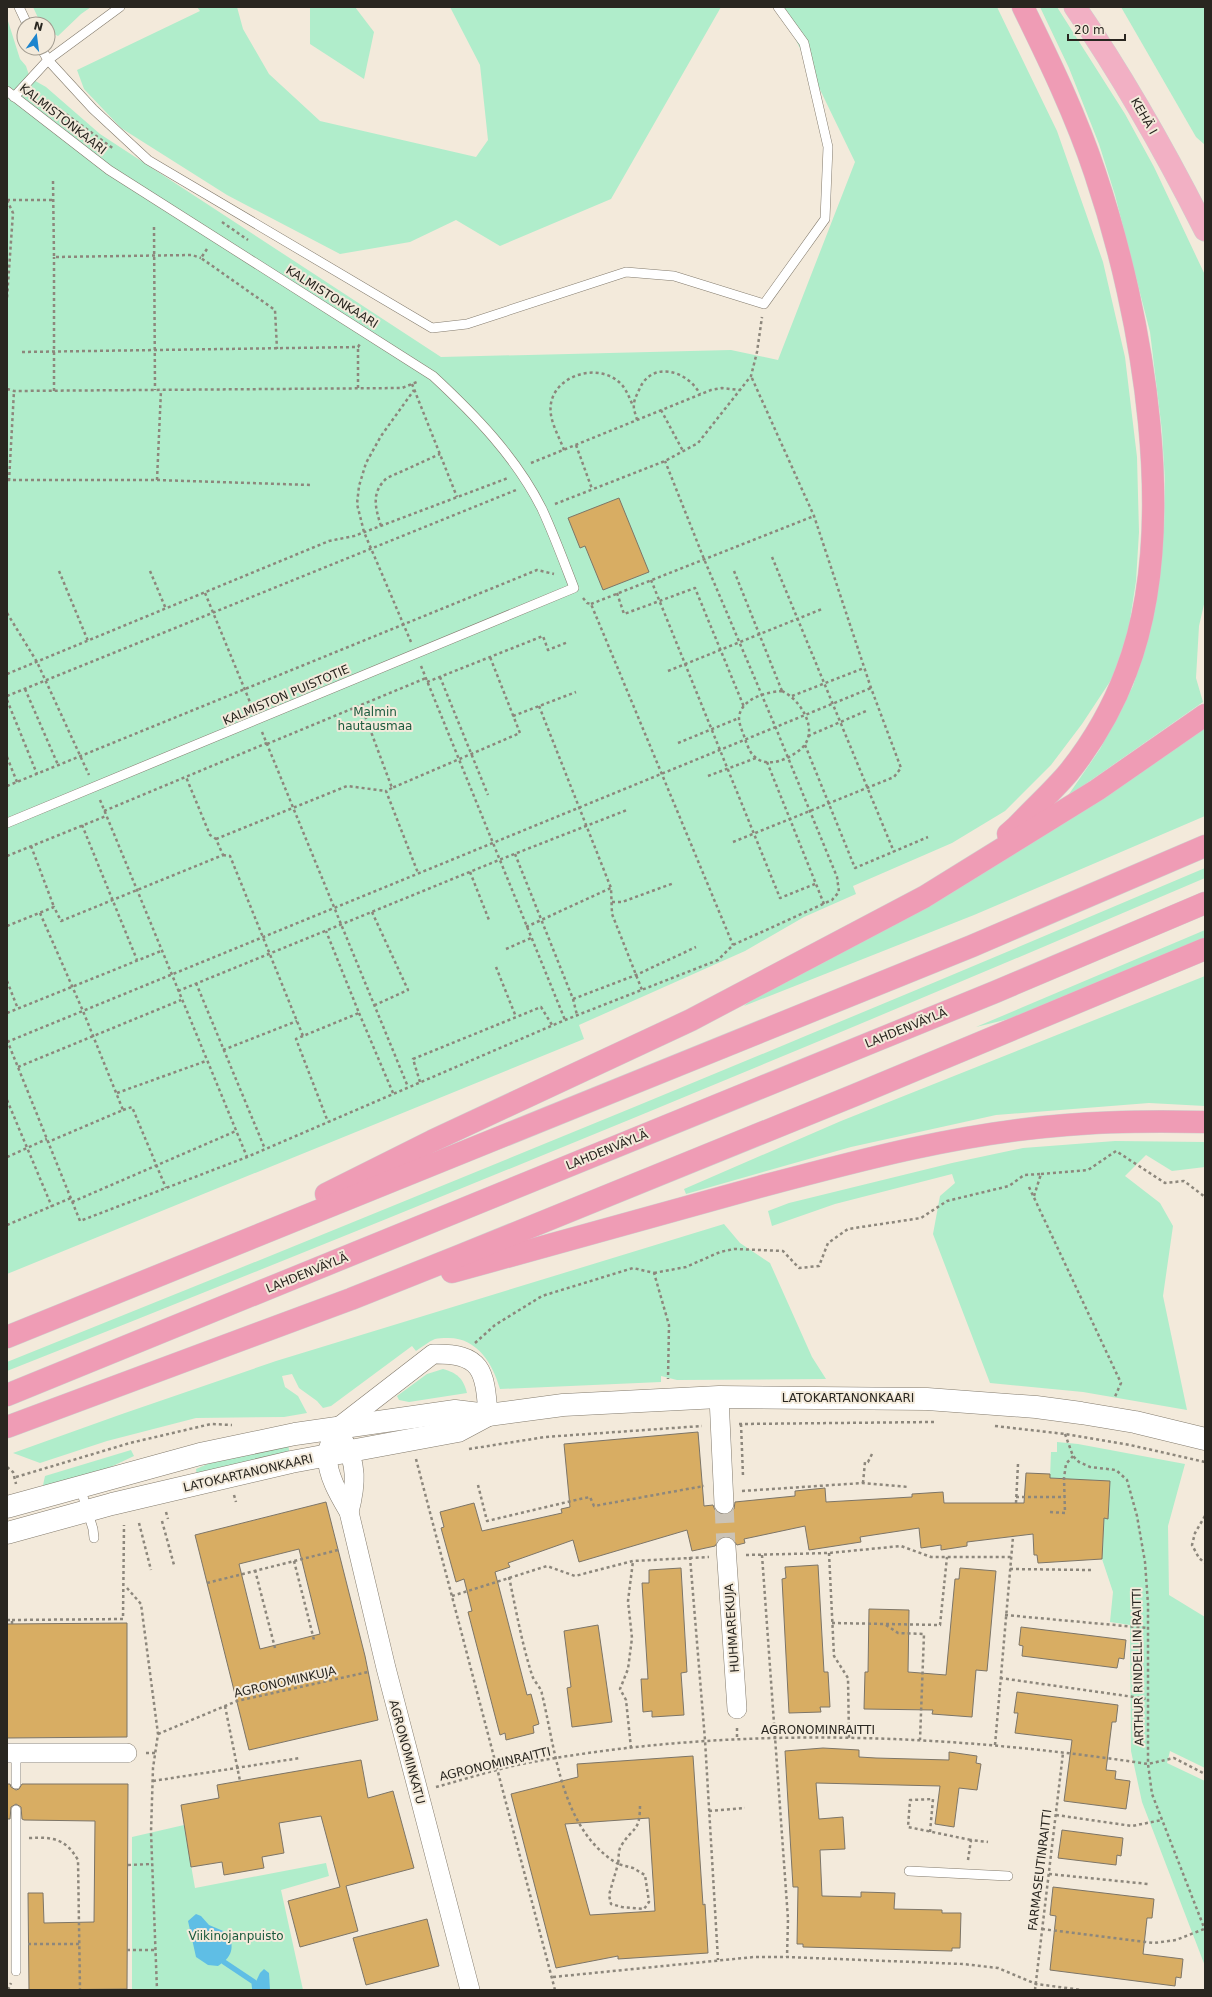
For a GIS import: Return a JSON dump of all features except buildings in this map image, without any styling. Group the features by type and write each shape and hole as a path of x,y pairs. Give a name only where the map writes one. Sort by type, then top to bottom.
{"highway":[{"path":"924,897 1017,826 1069,771 1095,733 1115,697 1126,672 1143,615 1150,564 1153,509 1147,405 1142,359 1121,264 1095,174 1066,96 1024,7"},
{"name":"KEHÄ I","path":"1075,7 1101,44 1140,109 1205,230"},
{"path":"187,1265 432,1141 691,1020 924,897 1097,790 1205,715"},
{"path":"7,1338 972,946 1205,846"},
{"name":"LAHDENVÄYLÄ","path":"7,1395 995,992 1205,903"},
{"path":"7,1426 351,1299 855,1095 1205,949"},
{"path":"351,1299 833,1167 907,1149 976,1136 1066,1124 1144,1121 1205,1122"}],"street":[{"path":"327,1455 336,1429 432,1354 451,1354 462,1356 473,1361 480,1370 487,1397 488,1415"},
{"path":"719,1397 724,1493"},
{"name":"LATOKARTANONKAARI","path":"10,1498 80,1487 240,1445 455,1411 488,1415 563,1405 719,1397 927,1399 1028,1407 1135,1422 1205,1439"},
{"name":"LATOKARTANONKAARI","path":"7,1533 87,1510 327,1455 458,1431 488,1415"},
{"path":"336,1429 350,1451 356,1489 349,1512"},
{"name":"AGRONOMINKATU","path":"327,1455 337,1492 349,1512 387,1675 470,1990"},
{"name":"HUHMAREKUJA","path":"727,1552 737,1709"},
{"path":"12,1753 127,1753"}],"lane":[{"path":"10,94 48,60 120,7"},
{"path":"46,56 93,109 148,160 432,328 467,324 626,272 674,276 764,304 824,219 828,147 804,43 778,7"},
{"name":"KALMISTONKAARI","path":"10,94 109,170 433,376 470,410 513,462 542,510 574,588"},
{"name":"KALMISTON PUISTOTIE","path":"7,823 257,721 574,588"},
{"path":"80,1487 94,1538"},
{"path":"12,1753 16,1784"},
{"path":"16,1810 16,1971"},
{"path":"909,1871 1008,1876"}],"path":[{"path":"52,181 55,352 54,391"},
{"path":"7,298 13,212 7,200 53,200"},
{"path":"154,227 156,350 155,390"},
{"path":"200,258 215,237"},
{"path":"54,257 192,255 200,258 276,310 277,349"},
{"path":"542,510 665,461 698,443 751,376 757,352 764,304"},
{"path":"358,388 358,347 367,333"},
{"path":"22,352 358,347"},
{"path":"564,450 550,414 556,392 569,378 588,372 608,376 618,381 625,388 637,420"},
{"path":"633,406 636,396 645,379 658,373 668,372 683,375 696,385 700,394"},
{"path":"7,389 14,392 402,388 433,376"},
{"path":"733,842 894,777 902,768 864,668 814,516 751,376"},
{"path":"412,384 457,497"},
{"path":"529,464 711,390 722,388 739,390"},
{"path":"157,480 161,390"},
{"path":"414,390 381,436 366,463 359,486 357,504 364,532 404,624 491,842 565,1020"},
{"path":"14,392 8,480 157,480 311,485"},
{"path":"661,410 683,451"},
{"path":"576,445 592,489"},
{"path":"381,526 376,509 375,498 380,484 387,478 440,454"},
{"path":"665,461 704,559 775,726 837,877 839,892 832,900 733,945 718,960 552,1025 246,1157 80,1221 7,1041 171,975 491,842 662,774 775,726 871,688"},
{"path":"7,674 329,542 381,526 520,474"},
{"path":"7,696 528,486"},
{"path":"591,604 814,516"},
{"path":"772,557 894,852"},
{"path":"7,786 537,570 551,574 568,572"},
{"path":"59,571 88,641"},
{"path":"150,571 166,609"},
{"path":"734,571 782,691"},
{"path":"651,580 780,898 815,884"},
{"path":"574,588 587,603 591,604 733,945"},
{"path":"617,593 624,614 695,588 744,707"},
{"path":"205,593 408,1087"},
{"path":"668,671 739,641 822,609"},
{"path":"7,613 37,662 95,788 246,1157"},
{"path":"427,682 543,636 548,650 568,642"},
{"path":"216,839 293,806 347,786 386,791 520,733 490,657"},
{"path":"792,696 864,668"},
{"path":"440,677 488,795"},
{"path":"104,811 426,678"},
{"path":"25,689 58,765"},
{"path":"782,691 792,696 805,714 808,724 808,736 804,744 787,757 776,762 767,762 753,755 745,739 739,718 741,709 754,698 782,691"},
{"path":"513,716 576,692"},
{"path":"7,700 37,774"},
{"path":"361,705 392,788"},
{"path":"539,706 611,888 612,914 642,990"},
{"path":"808,736 866,711"},
{"path":"678,743 739,718"},
{"path":"804,744 854,868 928,837"},
{"path":"708,776 756,757"},
{"path":"7,758 17,782"},
{"path":"767,762 824,904"},
{"path":"186,777 210,835 216,839 223,855"},
{"path":"386,791 418,873"},
{"path":"178,991 499,860 627,810"},
{"path":"7,856 106,816"},
{"path":"82,825 137,960"},
{"path":"31,846 54,907 61,921 223,855 230,856 303,1036"},
{"path":"515,854 540,920 573,999 577,1015"},
{"path":"470,872 489,920"},
{"path":"612,902 622,902 674,883"},
{"path":"526,927 611,888"},
{"path":"7,926 54,907"},
{"path":"372,912 408,990 375,1005"},
{"path":"40,913 83,1010 123,1110"},
{"path":"326,931 393,1094"},
{"path":"506,949 531,938"},
{"path":"573,999 636,975 696,947"},
{"path":"7,1013 161,951"},
{"path":"496,967 516,1017"},
{"path":"7,981 18,1009"},
{"path":"196,983 265,1149"},
{"path":"18,1067 181,1000"},
{"path":"420,1082 412,1059 541,1007 552,1025"},
{"path":"328,1122 296,1039 359,1013"},
{"path":"223,1050 297,1021"},
{"path":"117,1093 206,1061"},
{"path":"7,1100 52,1207"},
{"path":"48,1142 132,1107 166,1188"},
{"path":"72,1202 236,1131"},
{"path":"7,1157 28,1149 47,1139"},
{"path":"462,1356 495,1325 542,1296 633,1268 654,1273 686,1267 720,1252 734,1249 783,1251 799,1268 819,1266 828,1243 848,1229 921,1218 947,1201 1010,1186 1024,1175 1088,1170 1116,1151 1165,1183 1184,1181 1205,1197"},
{"path":"1034,1196 1041,1174"},
{"path":"1029,1187 1121,1383 1113,1402"},
{"path":"7,1225 71,1198"},
{"path":"654,1273 669,1325 668,1384"},
{"path":"724,1493 744,1468 742,1424 937,1422"},
{"path":"16,1477 130,1443 211,1424 233,1425"},
{"path":"461,1451 545,1437 706,1425"},
{"path":"990,1426 1065,1434 1130,1445 1205,1462"},
{"path":"1050,1512 1065,1513 1066,1464 1073,1456 1065,1434"},
{"path":"863,1483 865,1462 868,1462 872,1454"},
{"name":"ARTHUR RINDELLIN RAITTI","path":"1073,1456 1079,1462 1090,1467 1116,1470 1127,1480 1137,1516 1145,1562 1148,1604 1148,1764 1152,1794 1205,1930"},
{"path":"408,1460 423,1457"},
{"path":"416,1458 499,1770 555,1990"},
{"path":"1016,1503 1018,1464"},
{"path":"7,1467 16,1477 16,1484 10,1498"},
{"path":"478,1485 487,1521 590,1497 594,1506 724,1493 863,1483 908,1487"},
{"path":"1016,1497 1065,1497"},
{"path":"165,1510 168,1519"},
{"path":"1205,1516 1195,1533 1192,1545 1199,1558 1205,1563"},
{"path":"162,1521 174,1565"},
{"path":"139,1523 152,1570"},
{"path":"7,1620 12,1622 122,1619 124,1525"},
{"path":"995,1745 1005,1615 1013,1537"},
{"path":"207,1583 357,1545"},
{"path":"452,1596 547,1566 575,1576 633,1561 690,1557 727,1552 762,1555 829,1553 901,1546 931,1557 1011,1556"},
{"path":"829,1553 834,1656 848,1678 849,1738"},
{"path":"762,1555 788,1918 787,1957"},
{"path":"690,1557 705,1740 718,1960"},
{"path":"832,1624 940,1625 947,1557"},
{"path":"294,1561 314,1640"},
{"path":"631,1748 626,1700 620,1689 628,1669 632,1638 628,1601 633,1561"},
{"path":"1010,1569 1091,1570"},
{"path":"256,1570 275,1648"},
{"path":"509,1577 532,1677 542,1691 556,1759 572,1809 588,1835 605,1857 618,1864 633,1868 645,1875 649,1902 644,1909 622,1907 611,1904 609,1895 618,1864 620,1847 634,1831 640,1821 640,1804"},
{"path":"127,1588 141,1604 158,1734 153,1782 152,1864 157,1990"},
{"path":"1005,1615 1147,1628"},
{"path":"886,1624 898,1633 924,1634 920,1740"},
{"name":"AGRONOMINKUJA","path":"158,1734 237,1701 373,1671"},
{"path":"1000,1678 1148,1699"},
{"path":"225,1706 240,1781"},
{"name":"AGRONOMINRAITTI","path":"430,1788 499,1770 556,1759 631,1748 705,1740 849,1738 952,1741 1148,1764 1174,1758 1205,1774"},
{"name":"FARMASEUTINRAITTI","path":"1035,1990 1063,1753"},
{"path":"153,1782 300,1758"},
{"path":"930,1832 933,1799 910,1800 908,1827 930,1832 971,1840 988,1842"},
{"path":"709,1811 745,1808"},
{"path":"1056,1815 1132,1826 1162,1820"},
{"path":"16,1838 58,1839 71,1848 78,1860 80,1990"},
{"path":"967,1874 971,1840"},
{"path":"128,1865 152,1864"},
{"path":"1049,1874 1148,1884"},
{"path":"1042,1929 1154,1943 1176,1940 1205,1930"},
{"path":"16,1944 80,1944"},
{"path":"127,1950 155,1950"},
{"path":"553,1978 718,1960 787,1957 963,1964 998,1968 1036,1984 1082,1990"}],"green space":[{"path":"33,7 91,7 81,14 58,36 56,35 56,16 37,16"},
{"path":"197,7 237,7 243,29 269,74 320,121 476,157 488,140 480,65 450,7 721,7 611,199 500,246 456,220 410,242 340,254 227,195 121,128 84,89 77,70 200,11"},
{"path":"310,7 355,7 374,32 364,79 310,44"},
{"name":"Malmin hautausmaa","path":"780,7 997,7 1057,131 1103,262 1125,357 1137,457 1139,532 1136,581 1128,633 1113,677 1082,724 1051,765 1005,811 952,843 853,886 856,894 804,917 745,951 579,1025 584,1039 7,1274 7,18 16,46 16,56 19,56 26,66 30,78 46,87 100,134 441,357 731,350 778,360 855,162"},
{"path":"1040,7 1057,7 1125,114 1154,167 1205,275 1205,600 1199,626 1196,678 1203,702 1067,797 1100,749 1133,686 1151,628 1164,530 1165,481 1162,431 1150,332 1115,195 1099,144 1069,68"},
{"path":"1121,7 1205,7 1205,145 1196,137"},
{"path":"1205,726 1205,816 974,915 744,1006 757,994"},
{"path":"1205,868 1205,878 757,1067 308,1251 7,1371 7,1362 608,1118"},
{"path":"1205,930 1205,941 1046,1010 976,1027"},
{"path":"1205,976 1205,1106 1149,1103 996,1115 851,1147 686,1194 684,1189 841,1121"},
{"path":"1115,1141 1205,1142 1205,1167 1172,1171 1146,1155 1125,1176 1160,1203 1173,1226 1163,1296 1187,1410 1083,1392 990,1383 933,1234 940,1196 955,1183 952,1174 835,1204 772,1226 768,1211 789,1203 952,1163 1023,1148"},
{"path":"724,1224 740,1243 770,1263 812,1357 826,1379 677,1380 661,1376 661,1382 500,1389 493,1370 475,1347 458,1339 439,1338 416,1351 412,1346 331,1406 323,1408 317,1401 299,1388 292,1374 282,1376 285,1387 298,1396 307,1413 284,1417 196,1418 107,1441 40,1463 13,1453 276,1361"},
{"path":"443,1369 456,1374 459,1377 464,1383 467,1393 409,1402 399,1400 397,1396 427,1374"},
{"path":"1057,1442 1078,1444 1185,1464 1168,1526 1169,1595 1205,1617 1205,1768 1170,1751 1167,1763 1205,1781 1205,1966 1142,1802 1131,1751 1130,1625 1110,1622 1113,1592 1102,1559 1104,1518 1108,1519 1110,1481 1050,1478 1051,1452 1057,1452"},
{"path":"288,1443 290,1457 197,1476 196,1469 226,1456"},
{"path":"131,1450 134,1456 98,1473 42,1490 45,1476"},
{"name":"Viikinojanpuisto","path":"184,1825 195,1888 326,1863 329,1876 281,1890 303,1990 132,1990 132,1837"}],"water":[{"path":"196,1914 201,1916 209,1925 228,1933 232,1948 231,1952 223,1963 218,1966 208,1965 196,1957 188,1921"},
{"path":"264,1969 269,1973 270,1990 252,1990 260,1973"}],"waterway":[{"path":"224,1962 254,1982 255,1990"}],"tunnel":[{"path":"724,1504 726,1547"}]}
